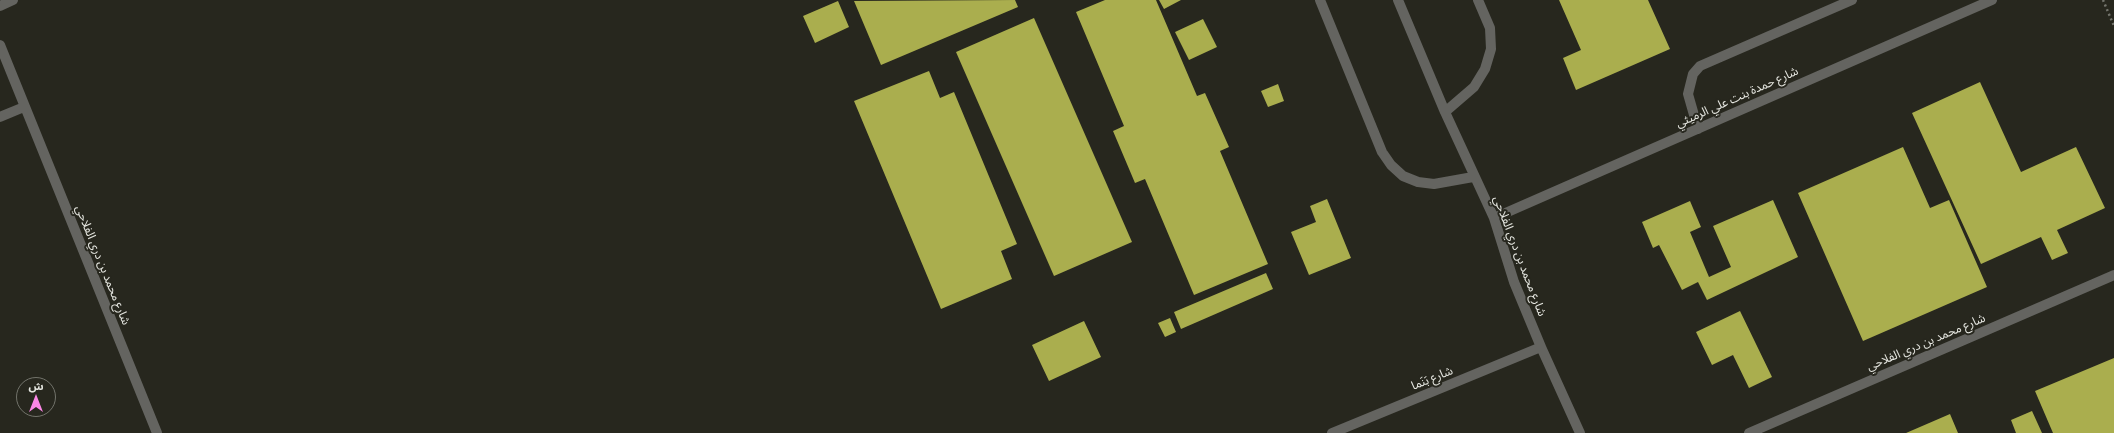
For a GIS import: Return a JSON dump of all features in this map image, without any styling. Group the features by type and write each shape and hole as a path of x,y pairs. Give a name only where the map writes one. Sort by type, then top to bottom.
{"street":[{"path":"0,6 14,0"},
{"path":"1320,0 1382,152 1391,165 1403,176 1418,182 1434,184 1474,177"},
{"name":"شارع محمد بن دري الفلاحي","path":"1398,0 1445,112 1494,218 1514,282 1541,347 1580,433"},
{"path":"1445,112 1474,87 1485,69 1491,49 1490,28 1478,0"},
{"path":"1698,129 1688,94 1693,74 1700,66 1852,0"},
{"name":"شارع حمدة بنت علي الرميثي","path":"1494,218 1992,0"},
{"name":"شارع محمد بن دري الفلاحي","path":"0,45 154,432"},
{"path":"0,117 24,107"},
{"name":"شارع محمد بن دري الفلاحي","path":"1749,433 2114,275"},
{"name":"شارع بَنَما","path":"1332,433 1541,347"}],"path":[{"path":"2103,0 2114,26"}],"building":[{"path":"1015,0 1018,7 881,65 854,1"},
{"path":"1105,0 1156,0 1197,96 1205,93 1229,147 1220,151 1268,264 1194,295 1145,179 1135,183 1113,131 1124,126 1076,12"},
{"path":"1159,0 1181,0 1164,9"},
{"path":"1559,0 1648,0 1670,49 1576,90 1563,58 1581,50"},
{"path":"838,1 849,27 815,43 803,16"},
{"path":"1034,18 1132,242 1054,276 956,52"},
{"path":"1203,19 1217,47 1189,60 1175,32"},
{"path":"929,71 940,98 954,92 1017,244 1001,251 1012,279 941,309 854,101"},
{"path":"1980,82 2021,172 2076,147 2105,208 2057,230 2068,253 2052,260 2041,237 1981,264 1912,113"},
{"path":"1278,84 1284,101 1268,107 1261,91"},
{"path":"1903,147 1930,208 1949,200 1987,287 1863,341 1798,193"},
{"path":"1327,199 1351,258 1309,275 1291,232 1316,222 1310,206"},
{"path":"1773,200 1798,257 1707,300 1698,282 1682,290 1659,245 1653,248 1642,222 1690,201 1701,227 1690,232 1709,277 1731,267 1713,226"},
{"path":"1266,273 1273,289 1181,329 1174,312"},
{"path":"1740,311 1772,377 1749,388 1733,355 1712,365 1696,332"},
{"path":"1170,318 1176,332 1165,337 1158,323"},
{"path":"1084,321 1101,357 1049,381 1032,345"},
{"path":"2114,358 2114,433 2053,433 2035,391"},
{"path":"2032,411 2042,433 2016,433 2011,420"},
{"path":"1950,414 1958,433 1906,433"}]}
